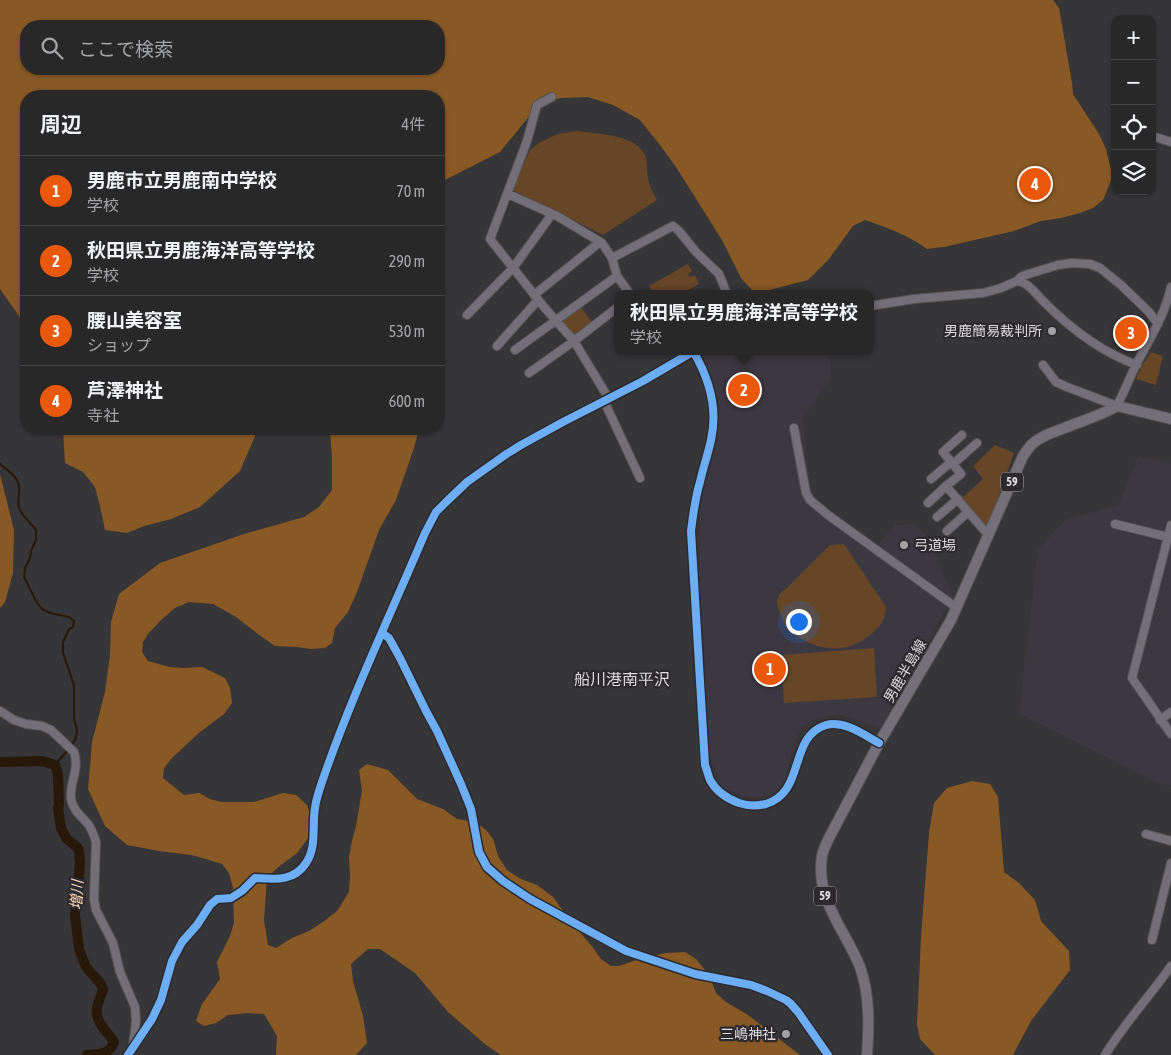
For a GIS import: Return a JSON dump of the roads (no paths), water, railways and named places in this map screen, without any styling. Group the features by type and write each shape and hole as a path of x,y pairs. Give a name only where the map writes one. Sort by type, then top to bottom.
{"main road":[{"name":"男鹿半島線","path":"867,1055 869,1031 867,995 860,968 826,899 822,884 822,854 879,743 951,620 1023,456 1037,440 1117,406"},
{"path":"1117,406 1171,419"}],"street":[{"path":"552,97 537,105 527,141 490,239 536,298 574,342 606,400 640,478"},
{"path":"1156,137 1171,142"},
{"path":"508,194 552,214 600,242 612,258 617,276 627,290"},
{"path":"467,315 514,268 552,214"},
{"path":"612,258 673,226 719,274 725,290"},
{"path":"497,346 536,298 600,242"},
{"path":"874,305 914,299 983,293 1001,288 1017,281 1022,276 1058,265 1072,263 1090,264 1100,268 1121,285 1150,312 1158,324"},
{"path":"515,350 617,276"},
{"path":"1017,281 1026,284 1058,316 1090,340 1120,358 1136,364"},
{"path":"1042,365 1056,382 1117,406 1136,364 1170,300 1171,287"},
{"path":"529,373 574,342 614,310"},
{"path":"130,1052 152,1019 161,1000 172,961 179,947 210,905 217,899 231,898 242,891 255,878 282,879 298,872 306,864 313,844 318,792 337,740 425,533 436,512 467,482 521,445 644,381 686,355"},
{"path":"695,355 706,375 712,398 714,420 712,439 694,507 691,531 705,765 710,780 720,793 731,800 743,805 755,806 772,802 785,792 791,782 805,741 812,733 826,725 842,724 879,743"},
{"path":"794,428 806,493 810,500 828,516 957,608"},
{"path":"928,503 961,474 943,452 962,435"},
{"path":"931,479 977,443"},
{"path":"946,486 989,536"},
{"path":"937,517 958,499"},
{"path":"947,530 968,512"},
{"path":"1115,524 1168,537"},
{"path":"1171,525 1132,678 1171,734"},
{"path":"382,633 389,638 438,731 461,784 470,809 479,852 487,867 503,881 530,899 626,951 695,974 751,985 786,1000 798,1012 828,1055"},
{"path":"0,711 14,720 42,726 51,730 74,752 76,772 71,801 77,813 89,825 96,842 94,899 96,910 112,943 120,972 135,1007 136,1021 130,1052"},
{"path":"1160,720 1171,712"},
{"path":"1146,834 1171,841"},
{"path":"1152,940 1171,863"},
{"path":"1105,1055 1114,1040 1153,992 1171,966"}],"waterway":[{"path":"0,464 17,480 19,508 36,530 36,540 25,568 24,577 42,609 50,613 69,617 74,621 73,627 69,629 63,642 63,653 74,685 74,719 77,730 76,738 72,745"},
{"path":"55,765 67,751"},
{"name":"増川","path":"0,762 42,761 55,765 58,774 58,808 61,828 66,838 79,851 80,863 75,915 79,949 86,967 101,984 103,990 97,1010 98,1019 114,1042 107,1052 87,1055"}],"place":[{"name":"芦澤神社","path":"1035,184"},
{"name":"男鹿簡易裁判所","path":"1052,331"},
{"name":"腰山美容室","path":"1131,333"},
{"name":"秋田県立男鹿海洋高等学校","path":"744,390"},
{"name":"弓道場","path":"904,545"},
{"name":"男鹿市立男鹿南中学校","path":"770,669"},
{"name":"三嶋神社","path":"786,1034"}],"district":[{"name":"船川港南平沢","path":"622,679"}]}
